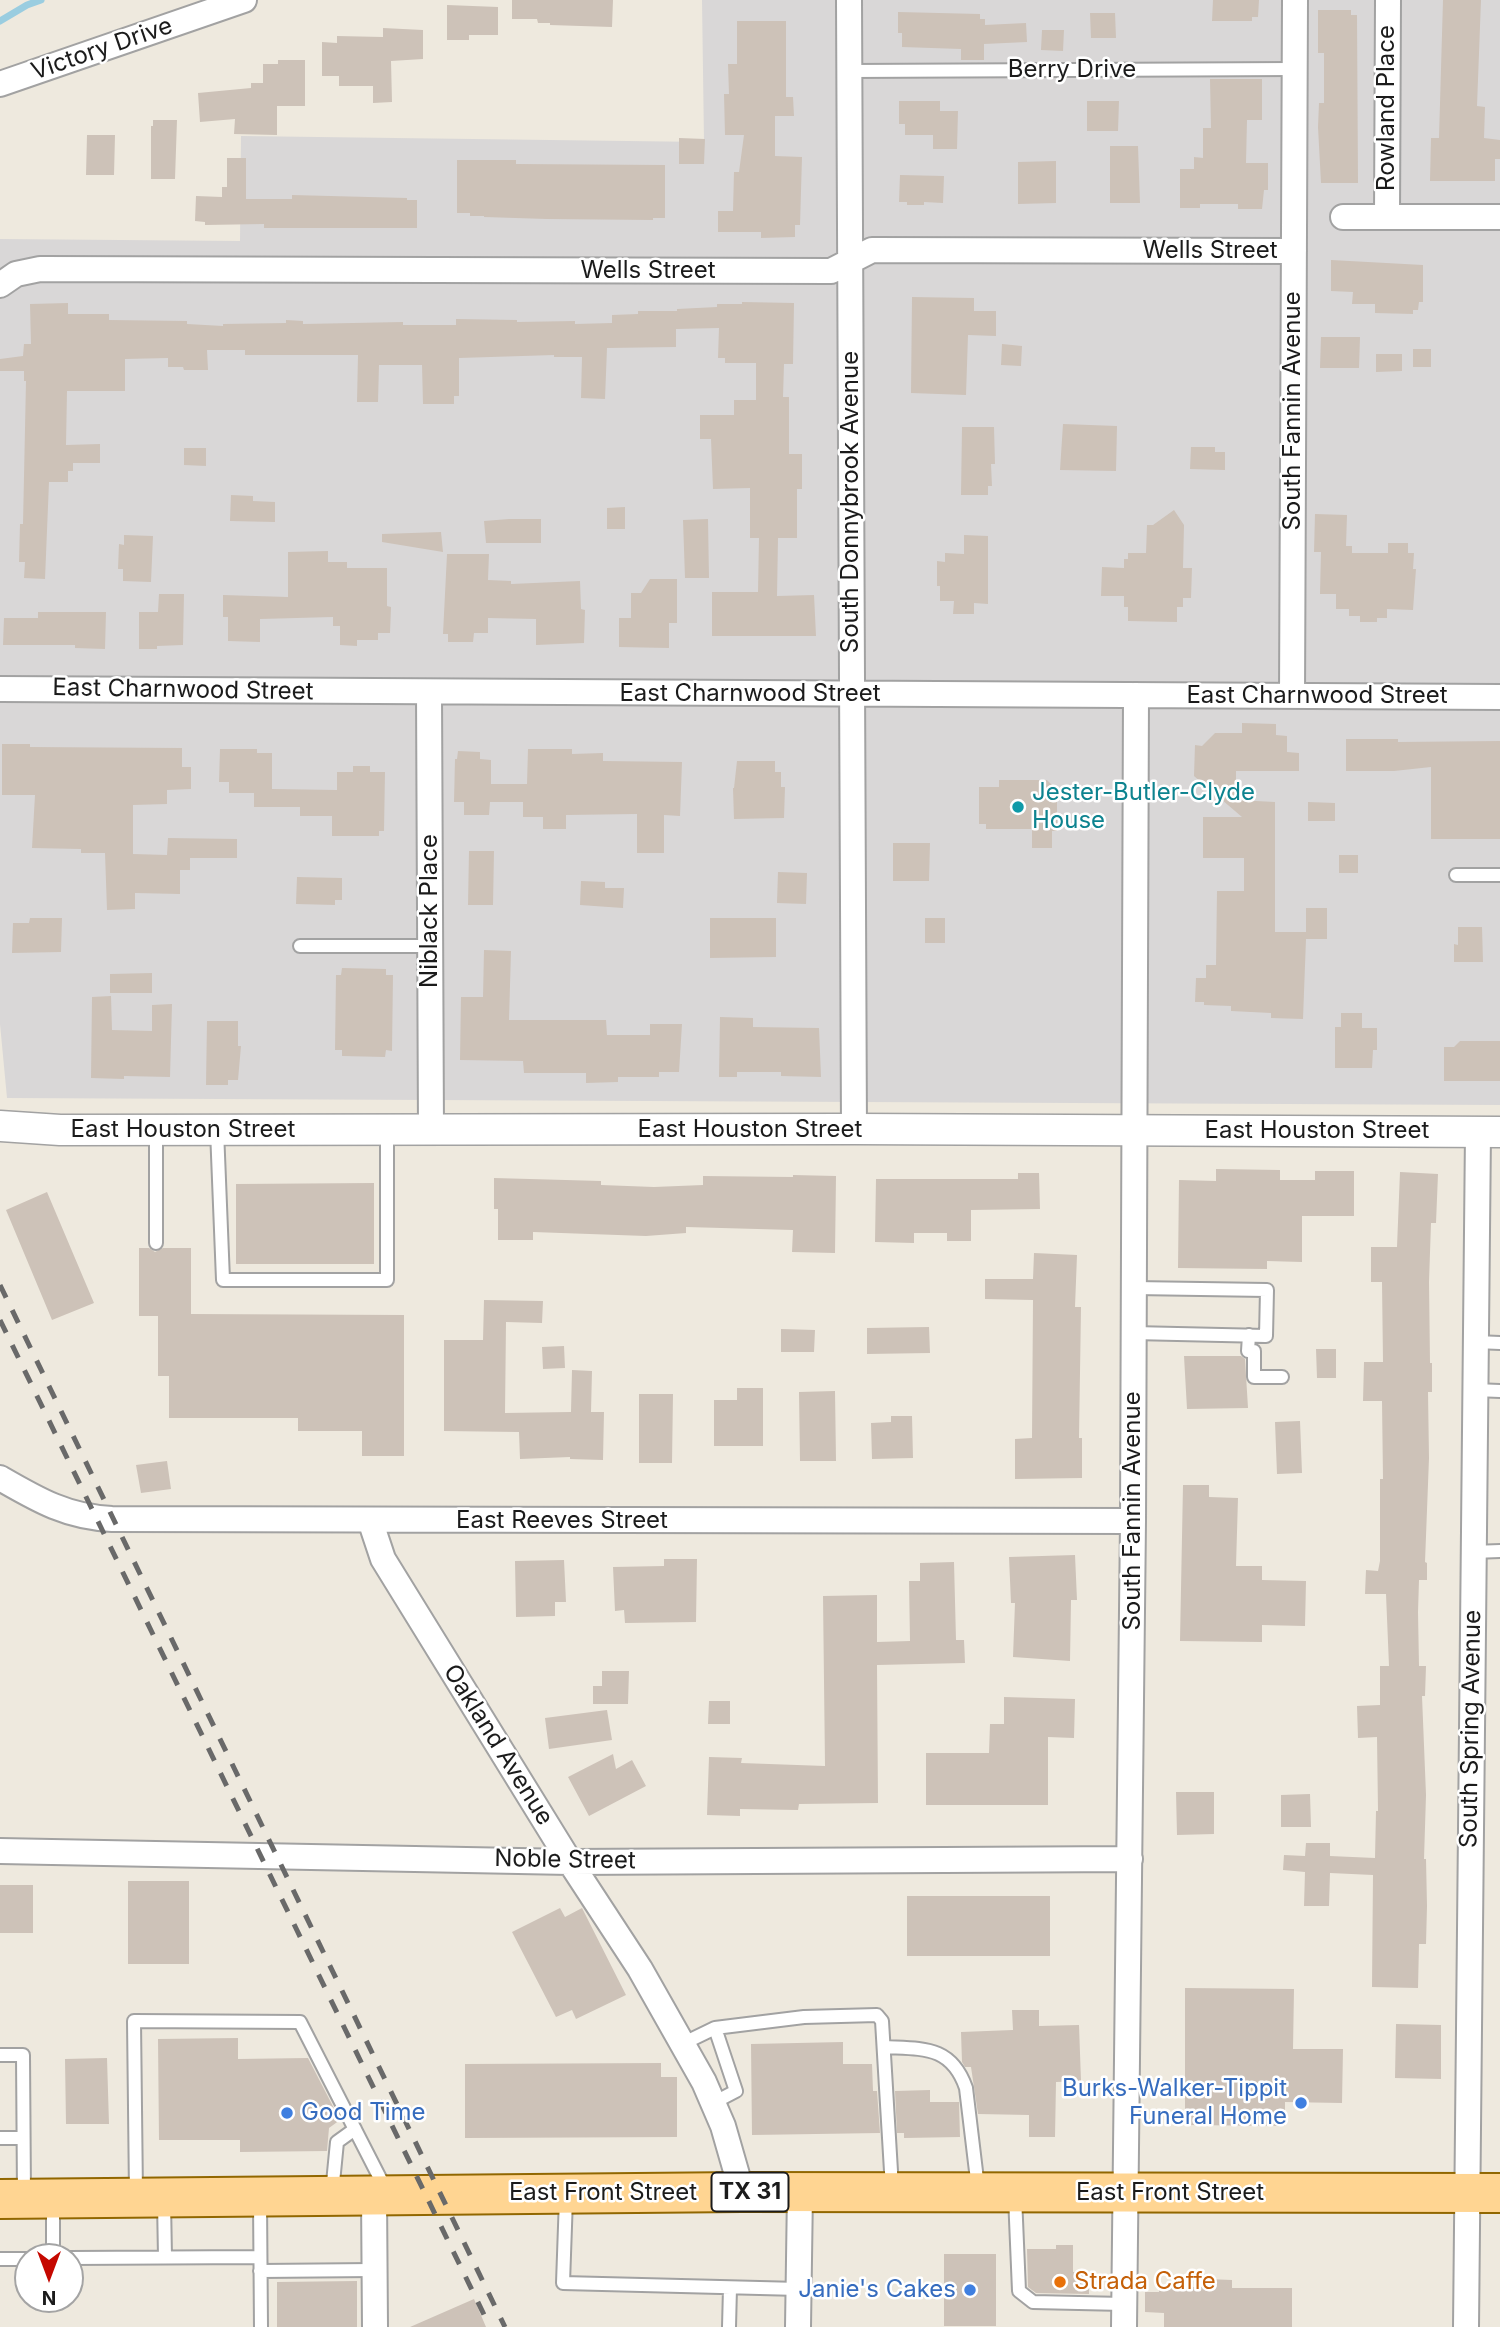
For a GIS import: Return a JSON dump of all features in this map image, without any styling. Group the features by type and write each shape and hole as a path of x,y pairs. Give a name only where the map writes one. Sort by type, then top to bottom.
{"main road":[{"name":"East Front Street","path":"25,2199 742,2192 1483,2193"}],"street":[{"name":"Victory Drive","path":"0,84 244,0"},
{"name":"South Donnybrook Avenue","path":"849,0 854,1129"},
{"name":"South Fannin Avenue","path":"1292,695 1295,0"},
{"name":"Rowland Place","path":"1387,216 1388,0"},
{"name":"Rowland Place","path":"1343,217 1500,218"},
{"name":"Wells Street","path":"0,285 16,274 40,269 831,271 872,250 1294,251"},
{"name":"East Charnwood Street","path":"0,689 1500,697"},
{"name":"Niblack Place","path":"429,693 431,1130"},
{"name":"South Fannin Avenue","path":"1124,2316 1133,1521 1136,695"},
{"name":"East Houston Street","path":"0,1126 60,1130 854,1129 1489,1132"},
{"name":"South Spring Avenue","path":"1466,2327 1483,2193 1473,1552 1475,1390 1488,1343 1489,1132"},
{"name":"East Reeves Street","path":"0,1478 55,1508 96,1519 1133,1521"},
{"name":"Oakland Avenue","path":"370,1520 383,1559 570,1862 640,1969 704,2082 723,2126 742,2192"},
{"name":"Noble Street","path":"0,1851 570,1862 1130,1859"},
{"path":"798,2327 800,2192"},
{"path":"375,2327 374,2270 381,2195"}],"lane":[{"name":"Berry Drive","path":"849,71 1295,69"},
{"path":"1456,874 1500,875"},
{"path":"300,946 430,946"},
{"path":"156,1130 156,1243"},
{"path":"217,1130 223,1280 387,1280 387,1130"},
{"path":"1133,1333 1266,1335 1267,1290 1134,1287"},
{"path":"1249,1335 1248,1351 1254,1351 1254,1377 1282,1377"},
{"path":"1475,1390 1500,1391"},
{"path":"1473,1552 1500,1551"},
{"path":"682,2044 715,2028 804,2017 877,2015 882,2021 892,2192"},
{"path":"165,2257 150,2197 134,2021 300,2022 355,2129 381,2195"},
{"path":"713,2103 736,2091 715,2028"},
{"path":"884,2047 931,2049 951,2062 962,2075 996,2192 1019,2291 1033,2302 1124,2316"},
{"path":"0,2055 23,2055 25,2199 46,2243"},
{"path":"332,2196 337,2142 355,2129"},
{"path":"0,2138 23,2138"},
{"path":"566,2193 564,2283 799,2289"},
{"path":"260,2196 261,2327"},
{"path":"84,2258 260,2257"},
{"path":"260,2271 374,2270"},
{"path":"729,2327 730,2288"}],"shaded area":[{"path":"702,0 1500,0 1500,1105 7,1098 0,1024 0,239 240,241 241,136 704,142"}],"building":[{"path":"512,0 613,0 612,27 550,25 538,23 537,19 512,19"},
{"path":"1213,0 1259,0 1258,17 1252,17 1252,21 1212,21"},
{"path":"1443,0 1481,0 1477,106 1485,107 1484,138 1500,140 1500,159 1495,159 1495,181 1430,181 1431,138 1439,138"},
{"path":"447,5 498,7 498,35 469,35 469,40 447,40"},
{"path":"1318,10 1351,10 1351,15 1357,15 1358,183 1321,183 1318,127 1319,103 1324,103 1324,53 1318,53"},
{"path":"898,12 980,14 980,19 985,19 985,25 1026,23 1027,42 984,44 984,60 961,60 961,49 902,47 902,33 898,33"},
{"path":"1090,13 1115,13 1116,38 1091,38"},
{"path":"737,21 786,21 786,97 793,97 794,116 775,116 775,156 802,157 800,225 795,225 795,237 761,238 761,232 718,232 718,211 733,211 734,172 739,172 744,135 725,135 724,94 729,94 728,64 737,64"},
{"path":"383,28 423,30 423,59 391,61 392,102 373,103 373,86 339,86 339,76 322,76 322,42 337,43 337,36 383,37"},
{"path":"1042,30 1064,30 1063,51 1041,50"},
{"path":"278,60 305,60 305,106 277,106 277,135 234,134 235,119 200,122 198,93 251,88 251,83 263,83 263,64 278,64"},
{"path":"1210,79 1262,79 1262,120 1247,120 1246,163 1268,163 1268,190 1264,190 1262,209 1238,209 1238,204 1200,204 1200,208 1180,208 1180,169 1194,169 1194,157 1203,158 1203,128 1211,128"},
{"path":"899,101 940,101 940,111 958,111 957,149 933,149 933,135 905,135 905,124 899,124"},
{"path":"1087,101 1119,101 1118,131 1087,131"},
{"path":"153,120 177,120 175,179 151,179"},
{"path":"87,135 115,135 114,175 86,175"},
{"path":"679,138 705,139 704,164 679,164"},
{"path":"1110,146 1138,146 1140,203 1110,203"},
{"path":"227,158 246,158 246,199 292,199 292,195 407,198 417,200 417,228 264,228 264,224 205,225 205,222 195,221 196,196 222,197 222,187 227,187"},
{"path":"457,160 516,160 516,164 665,165 665,218 547,219 484,217 457,213"},
{"path":"1056,161 1056,203 1018,204 1018,162"},
{"path":"900,175 944,176 943,203 907,205 907,202 899,202"},
{"path":"1331,260 1423,265 1423,302 1419,302 1418,310 1413,310 1413,314 1375,313 1375,304 1352,304 1353,292 1331,291"},
{"path":"912,297 974,298 974,311 996,311 996,336 968,335 966,395 911,393"},
{"path":"68,303 68,314 109,314 109,320 187,321 187,324 223,326 286,323 286,320 303,321 303,324 403,322 403,325 456,325 456,319 612,323 612,315 717,307 717,304 794,303 793,364 784,364 783,397 789,397 789,454 802,454 802,489 797,489 797,538 778,538 777,596 814,595 816,636 712,636 712,592 758,592 759,538 750,538 750,488 713,489 711,439 700,439 700,415 734,415 734,400 756,400 756,363 725,363 725,358 718,358 719,328 676,329 676,347 607,348 605,399 581,398 582,357 554,355 459,358 459,396 454,396 454,404 423,404 422,365 379,365 378,402 357,402 358,355 245,355 245,350 207,350 208,370 168,367 168,358 125,359 125,391 67,391 66,445 100,444 100,463 73,463 73,471 68,471 68,482 49,482 45,579 24,578 25,562 19,562 20,524 23,524 26,381 24,371 0,371 0,359 23,356 24,344 31,344 30,304"},
{"path":"1321,337 1360,337 1359,368 1320,368"},
{"path":"1002,344 1022,346 1021,366 1001,365"},
{"path":"1413,349 1431,349 1431,367 1413,367"},
{"path":"1376,354 1402,354 1402,371 1376,372"},
{"path":"1063,424 1117,426 1116,471 1060,470"},
{"path":"962,427 994,427 995,464 991,464 992,486 988,486 988,495 961,495"},
{"path":"1191,447 1215,447 1215,452 1225,452 1225,470 1190,469"},
{"path":"184,448 206,448 206,466 184,465"},
{"path":"231,495 253,496 253,501 275,502 275,522 230,521"},
{"path":"625,507 625,529 607,529 607,508"},
{"path":"1174,510 1184,525 1183,568 1192,568 1191,598 1183,598 1183,607 1177,607 1177,622 1128,621 1128,607 1124,607 1124,596 1101,596 1102,567 1124,568 1124,559 1128,559 1128,553 1146,553 1147,525 1153,525"},
{"path":"1315,514 1347,515 1346,546 1352,546 1352,553 1388,553 1388,543 1408,543 1408,553 1414,553 1413,569 1416,569 1413,610 1387,609 1387,618 1377,618 1377,622 1360,622 1360,616 1349,616 1349,609 1336,609 1336,594 1320,594 1321,552 1314,552"},
{"path":"541,519 541,543 486,543 484,521"},
{"path":"708,519 709,578 685,578 683,520"},
{"path":"441,532 443,552 382,542 382,534"},
{"path":"124,535 153,536 151,582 123,581 123,569 118,569 119,544 124,545"},
{"path":"964,535 988,536 988,604 974,603 974,614 953,614 954,601 940,601 937,561 945,562 945,553 964,554"},
{"path":"328,551 328,562 347,562 347,568 387,568 387,606 391,607 390,633 378,633 378,640 357,640 357,646 340,645 340,626 333,626 333,617 260,619 260,642 228,641 228,617 223,617 223,595 288,597 288,552"},
{"path":"447,554 489,554 488,580 511,581 511,584 580,581 581,609 585,610 584,643 536,645 536,619 488,618 488,633 474,633 473,642 448,642 448,634 443,634"},
{"path":"650,579 677,579 677,623 669,623 669,648 619,647 619,618 631,618 631,593 641,593"},
{"path":"159,594 184,594 183,645 139,649 139,612 158,612"},
{"path":"38,612 106,612 105,649 75,648 75,645 3,645 4,618 38,618"},
{"path":"1242,723 1276,724 1276,735 1287,736 1287,752 1299,753 1299,771 1236,771 1236,800 1275,802 1275,932 1306,932 1306,908 1327,908 1327,939 1306,939 1303,1019 1271,1018 1271,1013 1231,1011 1231,1006 1195,1002 1196,978 1206,978 1206,965 1216,965 1217,891 1244,891 1244,858 1203,858 1203,817 1242,817 1194,776 1195,745 1202,746 1215,733 1242,733"},
{"path":"1346,739 1398,739 1398,742 1500,741 1500,839 1431,839 1431,767 1394,771 1346,771"},
{"path":"2,744 30,744 30,747 182,748 182,767 191,767 191,789 167,790 167,804 133,805 133,854 167,855 168,838 237,839 237,858 190,858 190,870 180,870 180,894 135,893 135,909 107,910 105,853 81,853 81,849 32,848 35,795 2,795"},
{"path":"220,749 257,749 257,753 272,753 272,789 337,790 337,772 353,772 353,766 370,766 370,772 385,772 384,831 379,831 379,836 332,836 332,816 300,816 300,807 254,807 254,793 229,793 229,782 219,782"},
{"path":"528,749 572,749 572,754 603,753 603,761 682,762 680,816 664,815 664,853 637,853 637,814 566,815 566,829 543,829 543,817 523,817 523,802 490,802 489,815 464,815 464,802 454,802 455,759 458,751 480,752 480,759 491,760 491,784 527,784"},
{"path":"737,761 775,761 775,772 781,772 781,787 785,787 784,818 734,819 733,788"},
{"name":"Jester-Butler-Clyde House","path":"999,780 1047,780 1057,790 1057,831 1052,831 1052,848 1032,848 1032,829 986,829 986,824 979,824 979,787 999,787"},
{"path":"1308,802 1335,803 1335,821 1308,821"},
{"path":"893,843 930,843 929,881 893,881"},
{"path":"469,851 494,851 493,905 468,905"},
{"path":"1339,855 1358,855 1358,873 1339,873"},
{"path":"778,872 807,873 806,904 777,903"},
{"path":"297,877 342,878 342,900 335,900 335,905 296,904"},
{"path":"581,881 605,882 605,888 624,888 623,908 580,905"},
{"path":"30,918 62,918 61,952 12,953 13,923 29,923"},
{"path":"710,918 776,918 776,957 710,958"},
{"path":"925,918 945,918 945,943 925,943"},
{"path":"1458,927 1482,927 1483,962 1454,962"},
{"path":"484,950 511,951 509,1020 606,1020 607,1035 650,1035 650,1024 682,1024 679,1072 659,1072 659,1077 618,1077 618,1082 586,1083 586,1073 524,1073 523,1061 460,1060 461,997 483,997"},
{"path":"342,968 386,969 386,975 393,975 392,1051 386,1050 385,1057 342,1056 342,1050 335,1050 336,975 341,975"},
{"path":"152,973 152,993 110,993 110,974"},
{"path":"111,996 112,1030 152,1031 152,1005 172,1004 170,1077 91,1078 92,997"},
{"path":"1341,1013 1362,1013 1362,1028 1377,1028 1377,1050 1373,1050 1372,1068 1335,1068 1335,1027 1341,1027"},
{"path":"720,1017 753,1018 753,1027 819,1028 821,1077 781,1076 781,1072 737,1072 737,1077 719,1077"},
{"path":"207,1021 238,1021 238,1046 241,1046 238,1080 228,1080 228,1085 206,1085"},
{"path":"1460,1041 1500,1041 1500,1081 1444,1081 1444,1047 1454,1047"},
{"path":"1216,1169 1280,1170 1280,1180 1315,1180 1315,1171 1354,1171 1354,1216 1302,1216 1302,1262 1267,1261 1267,1269 1178,1268 1179,1180 1216,1181"},
{"path":"1400,1172 1438,1174 1436,1223 1431,1223 1429,1282 1432,1392 1428,1392 1427,1580 1419,1580 1418,1612 1419,1666 1426,1666 1425,1696 1422,1696 1427,1906 1426,1944 1419,1944 1418,1988 1372,1987 1373,1875 1330,1873 1329,1906 1304,1906 1305,1872 1283,1870 1284,1855 1305,1856 1306,1843 1330,1843 1330,1856 1375,1858 1378,1811 1377,1737 1358,1738 1357,1706 1380,1705 1380,1666 1389,1666 1386,1594 1365,1594 1366,1570 1378,1571 1380,1561 1380,1479 1383,1479 1382,1401 1363,1401 1364,1362 1383,1362 1382,1282 1371,1282 1371,1247 1397,1247"},
{"path":"1018,1173 1039,1173 1040,1209 971,1210 971,1241 947,1241 947,1233 914,1233 914,1243 875,1242 876,1179 1018,1179"},
{"path":"703,1176 836,1176 835,1253 792,1252 793,1230 686,1227 686,1233 646,1236 533,1232 533,1240 498,1240 494,1178 601,1181 601,1185 654,1187 703,1185"},
{"path":"374,1183 374,1264 236,1264 236,1184"},
{"path":"47,1192 94,1303 52,1320 6,1210"},
{"path":"139,1248 149,1248 155,1252 163,1248 191,1248 191,1314 404,1315 404,1456 362,1456 362,1431 298,1431 298,1418 169,1418 169,1376 158,1376 158,1316 139,1316"},
{"path":"1034,1253 1077,1255 1075,1307 1081,1307 1079,1438 1082,1438 1082,1478 1015,1479 1015,1439 1032,1438 1033,1300 985,1299 985,1279 1033,1279"},
{"path":"484,1300 543,1301 542,1323 506,1322 505,1413 571,1412 572,1370 592,1371 591,1412 604,1412 603,1460 570,1457 520,1459 519,1432 444,1431 444,1340 483,1340"},
{"path":"929,1327 930,1353 867,1354 867,1328"},
{"path":"781,1329 815,1330 814,1352 781,1352"},
{"path":"564,1346 565,1368 543,1369 542,1347"},
{"path":"1316,1349 1336,1349 1336,1378 1317,1378"},
{"path":"1184,1356 1241,1356 1245,1359 1248,1408 1187,1409"},
{"path":"737,1388 763,1388 763,1446 714,1446 714,1400 737,1400"},
{"path":"835,1391 836,1461 800,1461 799,1392"},
{"path":"639,1394 673,1394 672,1463 639,1463"},
{"path":"891,1416 912,1416 913,1458 872,1459 871,1423 891,1422"},
{"path":"1300,1421 1302,1473 1277,1474 1275,1422"},
{"path":"167,1461 171,1489 141,1493 136,1465"},
{"path":"1183,1485 1209,1485 1209,1497 1238,1498 1236,1566 1262,1566 1262,1580 1306,1581 1305,1626 1262,1625 1262,1642 1180,1641"},
{"path":"1075,1555 1077,1600 1071,1600 1070,1661 1013,1657 1015,1603 1011,1603 1009,1557"},
{"path":"664,1559 697,1559 696,1622 625,1623 624,1610 615,1611 613,1567 664,1566"},
{"path":"564,1560 566,1602 555,1602 555,1616 516,1617 515,1561"},
{"path":"954,1562 956,1640 964,1640 965,1663 877,1665 878,1803 799,1804 798,1810 740,1809 740,1816 707,1815 709,1757 742,1758 741,1763 825,1766 823,1596 877,1595 877,1642 910,1641 909,1581 920,1581 920,1563"},
{"path":"602,1671 629,1671 628,1704 593,1704 593,1686 602,1686"},
{"path":"1004,1697 1075,1699 1074,1738 1048,1737 1048,1805 926,1805 926,1753 989,1753 990,1724 1004,1724"},
{"path":"709,1701 730,1701 730,1724 708,1724"},
{"path":"607,1710 612,1740 549,1749 545,1718"},
{"path":"613,1754 616,1769 632,1760 646,1786 589,1816 568,1777"},
{"path":"1176,1792 1214,1792 1214,1834 1177,1835"},
{"path":"1310,1794 1311,1827 1281,1827 1281,1795"},
{"path":"128,1881 189,1881 189,1964 128,1964"},
{"path":"0,1885 33,1885 33,1933 0,1933"},
{"path":"907,1896 1050,1896 1050,1956 907,1956"},
{"path":"560,1908 565,1917 582,1908 626,1995 576,2019 572,2010 556,2017 512,1932"},
{"path":"1185,1988 1294,1989 1293,2049 1343,2049 1342,2103 1285,2102 1285,2126 1185,2125"},
{"path":"1012,2010 1039,2010 1039,2026 1079,2025 1081,2081 1056,2082 1055,2137 1029,2137 1029,2115 978,2114 971,2067 965,2067 962,2062 961,2032 1013,2030"},
{"path":"1396,2024 1441,2025 1441,2079 1395,2078"},
{"path":"238,2038 238,2059 308,2058 340,2120 329,2128 327,2151 240,2152 240,2140 159,2140 158,2039"},
{"path":"843,2042 843,2064 872,2064 873,2091 877,2091 880,2133 752,2135 751,2044"},
{"path":"107,2058 109,2124 66,2124 65,2059"},
{"path":"661,2063 661,2077 677,2077 677,2137 465,2138 465,2064"},
{"path":"930,2090 930,2102 959,2102 960,2137 904,2138 904,2133 897,2133 895,2091"},
{"path":"1056,2245 1073,2245 1073,2272 1089,2272 1089,2294 1036,2293 1028,2287 1027,2249 1056,2249"},
{"name":"Janie's Cakes","path":"944,2254 996,2254 996,2326 944,2326"},
{"path":"1207,2279 1232,2280 1232,2288 1292,2288 1292,2327 1164,2327 1164,2313 1145,2312 1145,2292 1159,2292 1159,2287 1207,2287"},
{"path":"357,2281 357,2327 277,2327 277,2282"},
{"path":"474,2299 486,2327 410,2327"}],"waterway":[{"path":"0,21 41,0"}],"railway":[{"path":"0,1285 505,2327"},
{"path":"0,1320 490,2327"}],"place":[{"name":"Jester-Butler-Clyde House","path":"1018,807"},
{"name":"Burks-Walker-Tippit Funeral Home","path":"1301,2103"},
{"name":"Good Time","path":"287,2113"},
{"name":"Strada Caffe","path":"1060,2282"},
{"name":"Janie's Cakes","path":"970,2290"}]}
